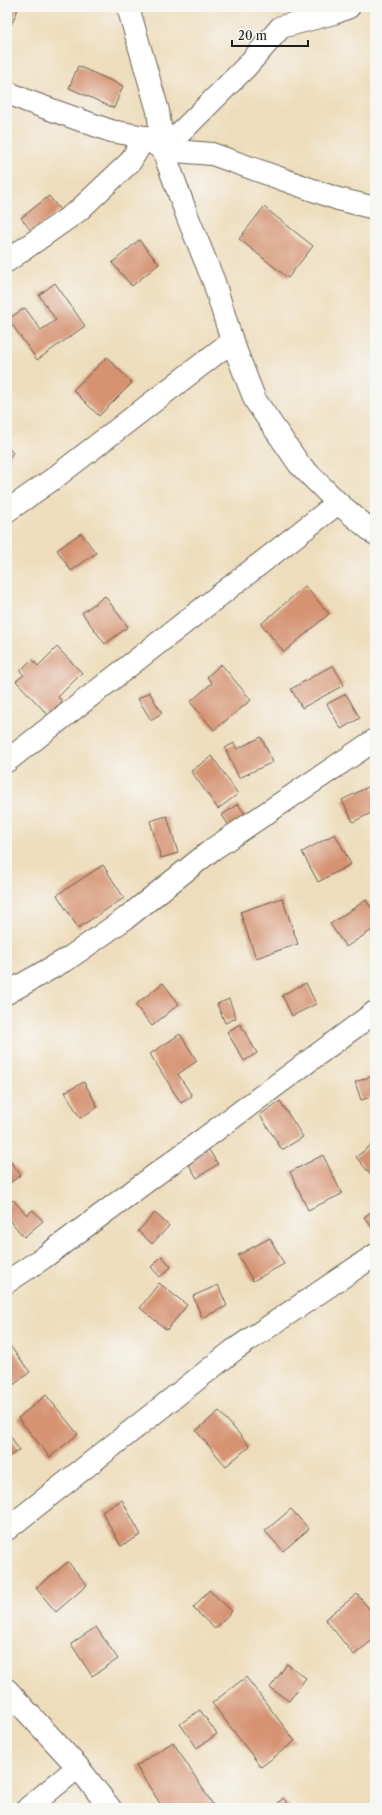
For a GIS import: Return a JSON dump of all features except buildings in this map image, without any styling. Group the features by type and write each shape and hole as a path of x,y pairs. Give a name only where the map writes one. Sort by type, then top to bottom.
{"street":[{"path":"128,7 158,111 163,150 214,282 232,341 255,400 299,464 338,503 375,534"},
{"path":"163,150 246,67 297,7"},
{"path":"281,27 334,13 348,7"},
{"path":"7,92 27,101 111,131 145,138 163,150 212,154 338,199 375,208"},
{"path":"7,262 78,211 130,162 145,138"},
{"path":"7,511 53,479 232,341"},
{"path":"7,761 338,503"},
{"path":"7,993 69,958 126,918 213,849 375,740"},
{"path":"7,1282 49,1253 375,1012"},
{"path":"7,1528 234,1350 375,1255"},
{"path":"7,1690 78,1767 110,1808"},
{"path":"28,1808 78,1767"}]}
